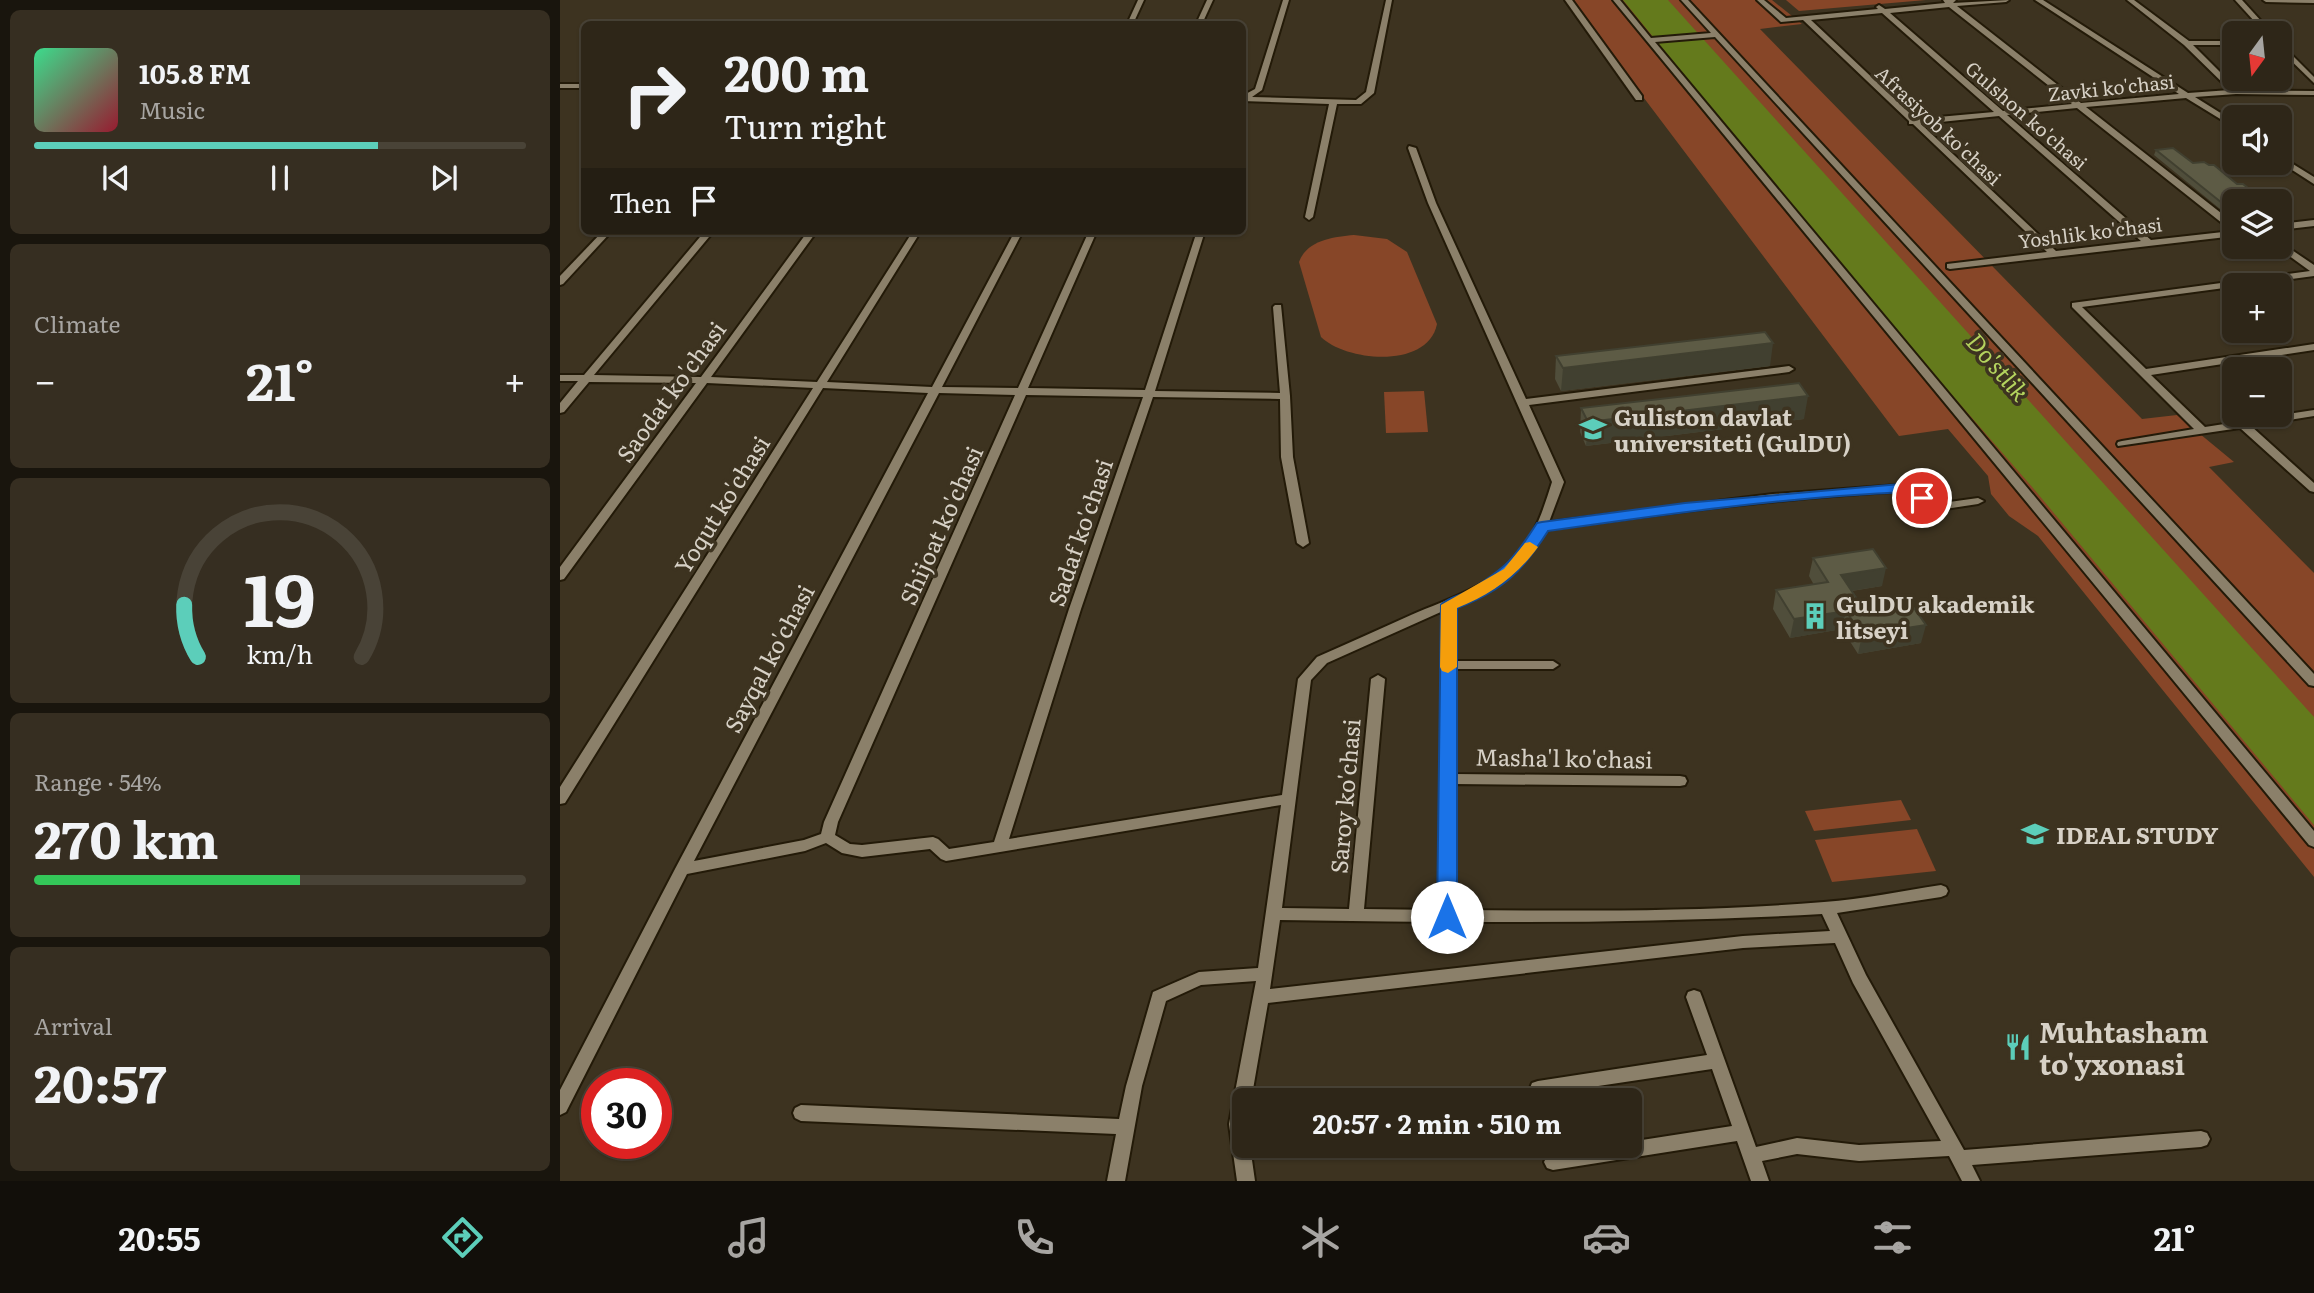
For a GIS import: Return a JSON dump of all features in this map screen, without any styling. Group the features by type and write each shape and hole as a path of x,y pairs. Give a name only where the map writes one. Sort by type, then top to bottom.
{"street":[{"path":"1131,21 1141,0"},
{"path":"1200,21 1210,0"},
{"path":"1246,98 1258,90 1286,0"},
{"path":"1246,100 1358,102 1370,93 1389,0"},
{"path":"1568,0 1639,98"},
{"path":"1616,0 2314,841"},
{"path":"1684,0 2314,682"},
{"path":"1760,0 1784,20 1950,2 2006,0"},
{"path":"2038,0 2222,117"},
{"path":"2130,0 2188,43 2236,92"},
{"path":"2238,0 2258,21"},
{"path":"2266,0 2314,2"},
{"path":"1950,2 2222,220"},
{"name":"Gulshon ko'chasi","path":"1882,9 2149,243"},
{"name":"Afrasiyob ko'chasi","path":"1809,18 1912,122 2053,253"},
{"path":"1648,40 1717,35"},
{"path":"2188,43 2222,43"},
{"path":"2292,58 2314,81"},
{"path":"560,86 581,86"},
{"name":"Zavki ko'chasi","path":"1912,122 2190,95 2236,92 2314,93"},
{"path":"1309,217 1333,103"},
{"path":"1246,1181 1238,1124 1265,974 1287,799 1306,679 1322,660 1472,596 1509,572 1542,527 1558,482 1432,203 1412,148"},
{"path":"2292,166 2314,181"},
{"path":"2292,226 2314,223"},
{"name":"Yoshlik ko'chasi","path":"1950,266 2222,233"},
{"path":"560,282 604,235"},
{"path":"560,410 707,235"},
{"name":"Saodat ko'chasi","path":"560,576 810,235"},
{"name":"Yoqut ko'chasi","path":"560,799 915,235"},
{"name":"Sayqal ko'chasi","path":"560,1107 682,869 1017,235"},
{"name":"Shijoat ko'chasi","path":"827,836 1091,235"},
{"name":"Sadaf ko'chasi","path":"1000,846 1200,235"},
{"path":"2292,254 2314,271"},
{"path":"2201,430 2075,306 2314,271"},
{"path":"1278,307 1287,457 1303,543"},
{"path":"2142,373 2314,347"},
{"path":"1522,403 1789,369"},
{"path":"560,378 704,380 936,390 1285,396"},
{"path":"2292,416 2314,413"},
{"path":"2122,444 2222,427"},
{"path":"2245,427 2314,489"},
{"path":"1542,527 1685,507 1876,489 1912,488 1932,508 1979,501"},
{"path":"1447,917 1449,605"},
{"path":"1448,665 1553,665"},
{"name":"Saroy ko'chasi","path":"1356,916 1378,680"},
{"name":"Masha'l ko'chasi","path":"1448,779 1680,782"},
{"path":"682,869 805,845 827,836 847,849 862,851 933,843 946,855 1287,799"},
{"path":"1273,914 1447,917 1718,915 1827,908 1941,891"},
{"path":"1827,908 1859,978 1971,1181"},
{"path":"1261,997 1743,942 1839,937"},
{"path":"1116,1181 1134,1086 1159,997 1199,979 1265,974"},
{"path":"1694,996 1760,1181"},
{"path":"1538,1088 1717,1061"},
{"path":"801,1113 1126,1127"},
{"path":"1553,1162 1743,1132"},
{"path":"1750,1156 1797,1146 1858,1153 1957,1153 2201,1139"}],"shaded area":[{"path":"1570,0 1772,0 1802,24 1760,29 2142,419 2177,415 2234,462 2209,467 2314,573 2314,877 2038,536 2009,516 1991,494 1988,476 1948,429 1899,436"},
{"path":"1623,0 1668,0 2314,717 2314,825 2033,488 1838,264"},
{"path":"1786,0 1926,0 1799,11"},
{"path":"1354,235 1387,239 1407,252 1437,324 1430,339 1419,349 1385,357 1367,356 1349,352 1321,337 1299,262 1314,244"},
{"path":"1424,391 1428,432 1386,433 1384,392"},
{"path":"1901,800 1911,820 1814,831 1805,811"},
{"path":"1917,829 1936,871 1832,882 1815,840"}],"building":[{"path":"2173,148 2193,163 2214,165 2222,172 2222,175 2249,189 2222,189 2222,203 2156,150"},
{"path":"1765,332 1773,343 1563,368 1556,356"},
{"path":"1799,383 1808,396 1588,422 1581,408"},
{"path":"1873,549 1886,568 1841,575 1865,611 1911,604 1926,625 1862,635 1846,611 1794,619 1776,590 1828,582 1813,558"}],"slow traffic":[{"path":"1448,667 1449,605 1472,596 1509,572 1530,547"}],"place":[{"name":"Guliston davlat universiteti (GulDU)","path":"1593,429"},
{"name":"GulDU akademik litseyi","path":"1815,616"},
{"name":"IDEAL STUDY","path":"2035,834"},
{"name":"Muhtasham to'yxonasi","path":"2018,1047"}],"route":[{"path":"1447,917 1449,605 1472,596 1509,572 1542,527 1685,507 1876,489 1912,488 1922,498"}],"water label":[{"name":"Do'stlik","path":"1999,366"}]}
